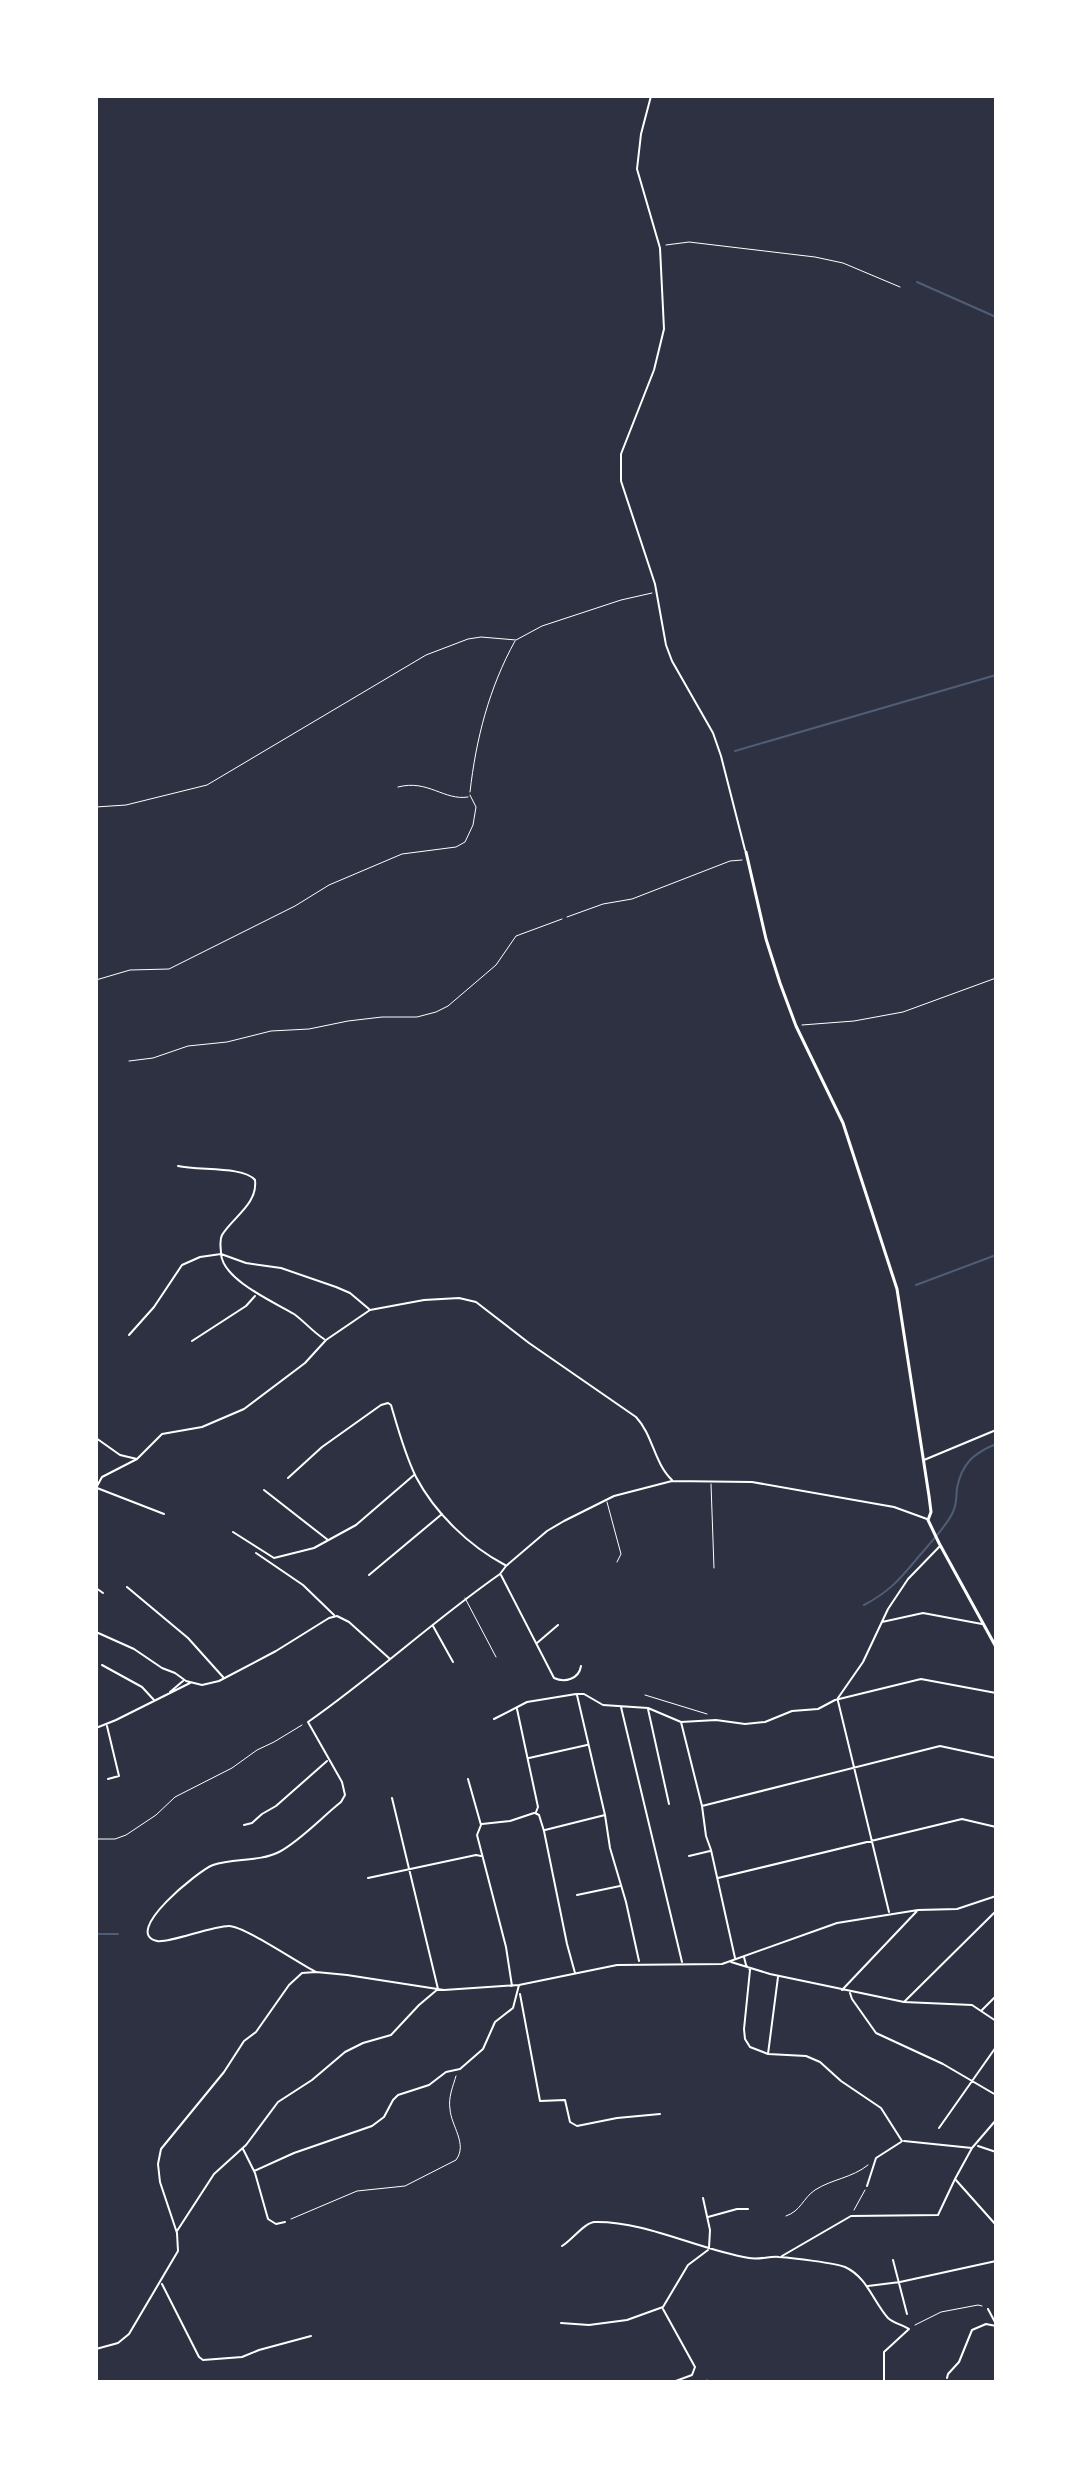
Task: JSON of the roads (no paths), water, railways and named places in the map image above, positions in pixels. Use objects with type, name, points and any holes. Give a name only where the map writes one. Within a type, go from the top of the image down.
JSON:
[{"type":"street","points":[[651,96],[641,134],[637,169],[660,248],[664,329],[654,370],[626,438],[619,467],[630,512],[657,592],[662,629],[672,661],[713,733],[721,756],[766,939],[796,1026],[843,1123],[897,1289],[931,1512],[928,1520]]},
{"type":"street","points":[[178,1166],[240,1171],[255,1180],[255,1191],[250,1201],[221,1236],[223,1264],[255,1295],[297,1316],[326,1340]]},
{"type":"street","points":[[129,1335],[154,1307],[182,1265],[200,1257],[221,1254],[246,1263],[281,1268],[336,1287],[350,1293],[370,1310]]},
{"type":"street","points":[[192,1341],[249,1303],[255,1295]]},
{"type":"street","points":[[164,1514],[96,1488],[102,1477],[137,1459],[162,1434],[202,1427],[244,1409],[305,1363],[326,1340],[370,1310],[424,1300],[459,1298],[476,1302],[636,1417],[646,1429],[664,1471],[672,1481]]},
{"type":"street","points":[[288,1478],[322,1447],[381,1405],[391,1405],[415,1474],[429,1497],[480,1549],[506,1566]]},
{"type":"street","points":[[924,1460],[996,1430]]},
{"type":"street","points":[[96,1438],[120,1455],[137,1459]]},
{"type":"street","points":[[256,1553],[274,1558],[329,1541],[356,1525],[415,1474]]},
{"type":"street","points":[[316,1972],[235,1927],[162,1942],[146,1933],[155,1914],[206,1869],[278,1852],[341,1802],[345,1795],[343,1785],[308,1722],[500,1574],[547,1531],[606,1500],[638,1488],[672,1481],[711,1481],[752,1482],[894,1507],[928,1520],[996,1647]]},
{"type":"street","points":[[264,1490],[329,1541]]},
{"type":"street","points":[[369,1575],[443,1513]]},
{"type":"street","points":[[233,1532],[303,1585],[335,1616],[349,1622],[391,1659]]},
{"type":"street","points":[[889,1914],[838,1696],[863,1662],[881,1622],[908,1579],[941,1545]]},
{"type":"street","points":[[500,1574],[555,1679],[575,1677],[581,1666]]},
{"type":"street","points":[[127,1587],[188,1638],[224,1678]]},
{"type":"street","points":[[96,1588],[103,1593]]},
{"type":"street","points":[[881,1622],[923,1613],[983,1624]]},
{"type":"street","points":[[169,1693],[180,1682],[207,1685],[224,1678],[335,1616]]},
{"type":"street","points":[[432,1625],[453,1662]]},
{"type":"street","points":[[536,1644],[558,1625]]},
{"type":"street","points":[[96,1632],[134,1649],[186,1681]]},
{"type":"street","points":[[102,1665],[142,1687],[155,1701]]},
{"type":"street","points":[[494,1719],[527,1702],[576,1694],[584,1694],[603,1705],[648,1708],[681,1722],[765,1722],[792,1711],[818,1709],[838,1700],[921,1679],[996,1693]]},
{"type":"street","points":[[96,1728],[191,1682]]},
{"type":"street","points":[[844,1688],[853,1696]]},
{"type":"street","points":[[576,1694],[639,1963]]},
{"type":"street","points":[[621,1706],[682,1963]]},
{"type":"street","points":[[648,1708],[669,1804]]},
{"type":"street","points":[[481,1825],[510,1821],[535,1813],[538,1807],[517,1709]]},
{"type":"street","points":[[681,1722],[735,1959]]},
{"type":"street","points":[[106,1725],[119,1776],[108,1779]]},
{"type":"street","points":[[527,1759],[587,1745]]},
{"type":"street","points":[[702,1806],[940,1746],[996,1758]]},
{"type":"street","points":[[244,1825],[276,1806],[328,1760]]},
{"type":"street","points":[[468,1779],[481,1825],[477,1835],[506,1947],[512,1986]]},
{"type":"street","points":[[392,1798],[438,1989]]},
{"type":"street","points":[[535,1813],[539,1815],[544,1831],[575,1973]]},
{"type":"street","points":[[544,1831],[605,1815]]},
{"type":"street","points":[[718,1878],[962,1819],[996,1827]]},
{"type":"street","points":[[689,1856],[711,1850]]},
{"type":"street","points":[[368,1878],[476,1855],[483,1857]]},
{"type":"street","points":[[577,1895],[621,1885]]},
{"type":"street","points":[[96,2349],[118,2343],[136,2326],[143,2308],[177,2255],[177,2233],[160,2182],[158,2164],[165,2142],[224,2072],[244,2041],[256,2032],[289,1985],[302,1973],[374,1978],[438,1989],[512,1986],[639,1963],[722,1964],[837,1923],[918,1910],[957,1909],[996,1896]]},
{"type":"street","points":[[842,1990],[918,1910]]},
{"type":"street","points":[[904,2002],[996,1911]]},
{"type":"street","points":[[744,1956],[750,1970],[745,2039],[753,2049],[768,2054],[806,2056],[820,2062],[841,2081],[881,2108],[902,2141]]},
{"type":"street","points":[[729,1962],[778,1976],[904,2002],[962,2003],[981,2010],[996,2021]]},
{"type":"street","points":[[768,2054],[778,1976]]},
{"type":"street","points":[[519,1985],[540,2101],[565,2100],[570,2122],[577,2126],[660,2114]]},
{"type":"street","points":[[177,2233],[214,2174],[242,2148],[278,2102],[312,2080],[345,2052],[391,2035],[438,1989]]},
{"type":"street","points":[[254,2171],[294,2153],[372,2126],[384,2117],[398,2095],[429,2085],[446,2072],[460,2069],[483,2049],[491,2028],[513,2008],[519,1991]]},
{"type":"street","points":[[850,1992],[876,2033],[943,2064],[996,2095]]},
{"type":"street","points":[[981,2010],[996,1996]]},
{"type":"street","points":[[939,2128],[996,2047]]},
{"type":"street","points":[[780,2257],[851,2216],[937,2216],[974,2146],[996,2120]]},
{"type":"street","points":[[867,2186],[876,2158],[902,2141],[974,2146],[996,2152]]},
{"type":"street","points":[[242,2148],[254,2171],[268,2219],[276,2224],[285,2222]]},
{"type":"street","points":[[955,2179],[996,2225]]},
{"type":"street","points":[[561,2323],[589,2325],[627,2320],[663,2307],[688,2265],[709,2249],[710,2230],[703,2198]]},
{"type":"street","points":[[707,2218],[748,2209]]},
{"type":"street","points":[[562,2246],[588,2223],[621,2224],[750,2259],[780,2257],[833,2263],[848,2268],[867,2286],[889,2319],[909,2329],[883,2354],[884,2382]]},
{"type":"street","points":[[893,2260],[907,2314]]},
{"type":"street","points":[[867,2286],[996,2261]]},
{"type":"street","points":[[161,2281],[203,2360],[242,2357],[311,2336]]},
{"type":"street","points":[[663,2307],[695,2367],[692,2375],[673,2382]]},
{"type":"street","points":[[988,2309],[996,2325]]},
{"type":"street","points":[[947,2378],[959,2362],[972,2330],[986,2324],[996,2325]]},
{"type":"lane","points":[[711,1481],[714,1568]]},
{"type":"lane","points":[[606,1500],[621,1554],[617,1562]]},
{"type":"lane","points":[[465,1598],[496,1657]]},
{"type":"waterway","points":[[917,282],[996,317]]},
{"type":"waterway","points":[[735,751],[996,675]]},
{"type":"waterway","points":[[916,1285],[996,1255]]},
{"type":"waterway","points":[[864,1605],[899,1579],[941,1530],[954,1509],[959,1479],[966,1465],[975,1455],[996,1444]]},
{"type":"waterway","points":[[96,1934],[118,1934]]}]
